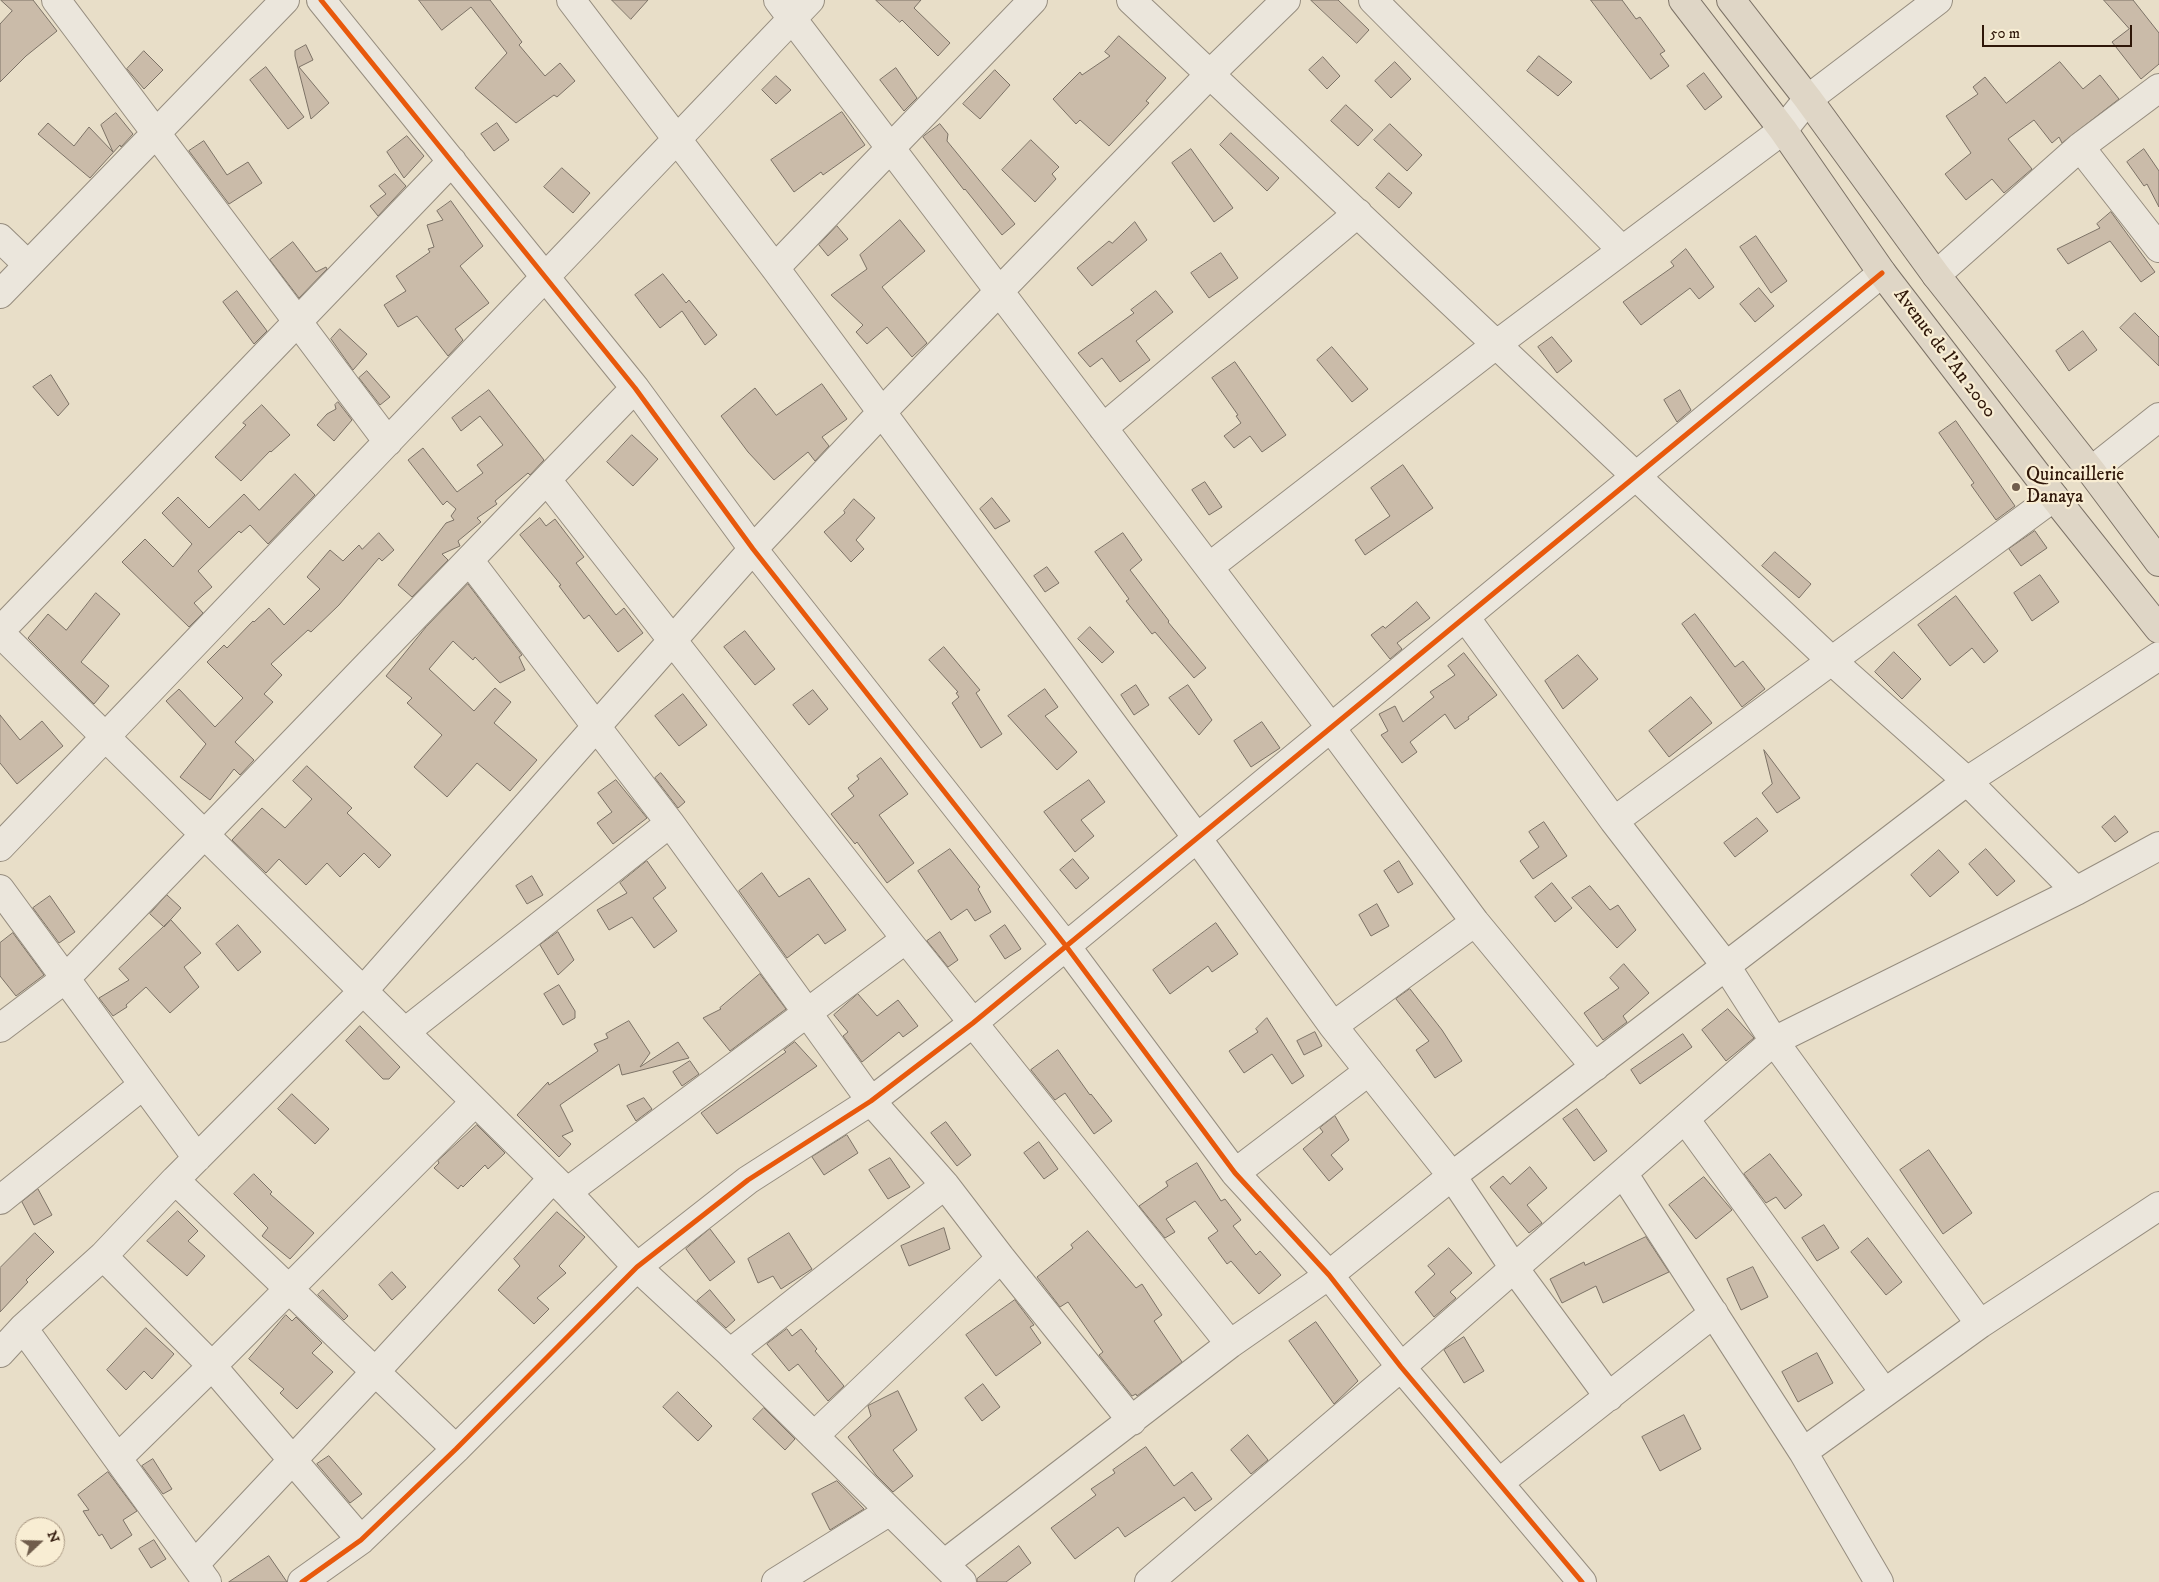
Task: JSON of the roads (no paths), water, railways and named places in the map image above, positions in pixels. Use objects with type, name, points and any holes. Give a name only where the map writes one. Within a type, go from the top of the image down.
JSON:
[{"type":"main road","name":"Avenue de l'An 2000","points":[[1683,0],[1783,130],[1882,273],[2054,497],[2159,629]]},
{"type":"main road","points":[[1731,0],[1808,100],[1936,275],[2091,471],[2159,562]]},
{"type":"street","points":[[0,294],[285,0]]},
{"type":"street","points":[[321,0],[635,388],[754,549],[1066,946],[1235,1173],[1329,1275],[1401,1367],[1500,1482],[1582,1582]]},
{"type":"street","points":[[571,0],[678,138],[775,268],[1197,838],[1333,1026],[1452,1176],[1514,1268],[1609,1397]]},
{"type":"street","points":[[775,268],[1033,0]]},
{"type":"street","points":[[1131,0],[1211,73],[1832,661],[1967,781],[2076,891]]},
{"type":"street","points":[[0,1353],[23,1328],[103,1256],[175,1180],[363,991],[754,549],[881,413],[999,291],[1211,73],[1286,0]]},
{"type":"street","points":[[1373,0],[1621,249]]},
{"type":"street","points":[[1209,567],[1496,344],[1783,130],[1808,100],[1938,0]]},
{"type":"street","points":[[69,6],[156,132],[388,442]]},
{"type":"street","points":[[0,847],[678,138],[793,6],[891,148],[1475,922],[1595,1067]]},
{"type":"street","points":[[1936,275],[2080,147],[2159,88]]},
{"type":"street","points":[[2080,147],[2159,248]]},
{"type":"street","points":[[452,161],[0,632],[560,1185],[637,1267],[730,1353],[953,1573],[1132,1421],[1230,1344],[1329,1275],[1452,1176],[1967,781],[2159,656]]},
{"type":"street","points":[[1104,428],[1358,213]]},
{"type":"street","points":[[0,238],[28,265]]},
{"type":"street","points":[[302,1582],[361,1540],[456,1449],[637,1267],[748,1180],[871,1101],[973,1022],[1882,273]]},
{"type":"street","points":[[0,1028],[65,979],[635,388]]},
{"type":"street","points":[[2091,471],[2159,417]]},
{"type":"street","points":[[547,480],[906,939],[1230,1344]]},
{"type":"street","points":[[1614,821],[2054,497]]},
{"type":"street","points":[[469,560],[670,823],[871,1101],[945,1185],[1132,1421]]},
{"type":"street","points":[[1465,617],[1614,821],[1726,966],[1774,1040],[1980,1324]]},
{"type":"street","points":[[405,1032],[670,823]]},
{"type":"street","points":[[1149,1582],[1401,1367],[1774,1040],[2076,891],[2159,846]]},
{"type":"street","points":[[0,889],[197,1158]]},
{"type":"street","points":[[1333,1026],[1475,922]]},
{"type":"street","points":[[23,1328],[201,1573],[293,1460],[375,1372],[560,1185],[808,1014],[906,939]]},
{"type":"street","points":[[1235,1173],[1369,1071]]},
{"type":"street","points":[[0,1200],[143,1085]]},
{"type":"street","points":[[118,1458],[475,1102]]},
{"type":"street","points":[[1684,1119],[1884,1392]]},
{"type":"street","points":[[1622,1173],[1803,1452],[1879,1582]]},
{"type":"street","points":[[175,1180],[456,1449]]},
{"type":"street","points":[[730,1353],[945,1185]]},
{"type":"street","points":[[1803,1452],[1980,1324],[2159,1206]]},
{"type":"street","points":[[103,1256],[212,1366],[361,1540]]},
{"type":"street","points":[[814,1436],[1001,1258]]},
{"type":"street","points":[[1500,1482],[1714,1314]]},
{"type":"street","points":[[776,1582],[890,1511]]},
{"type":"place","name":"Quincaillerie Danaya","points":[[2016,487]]}]
